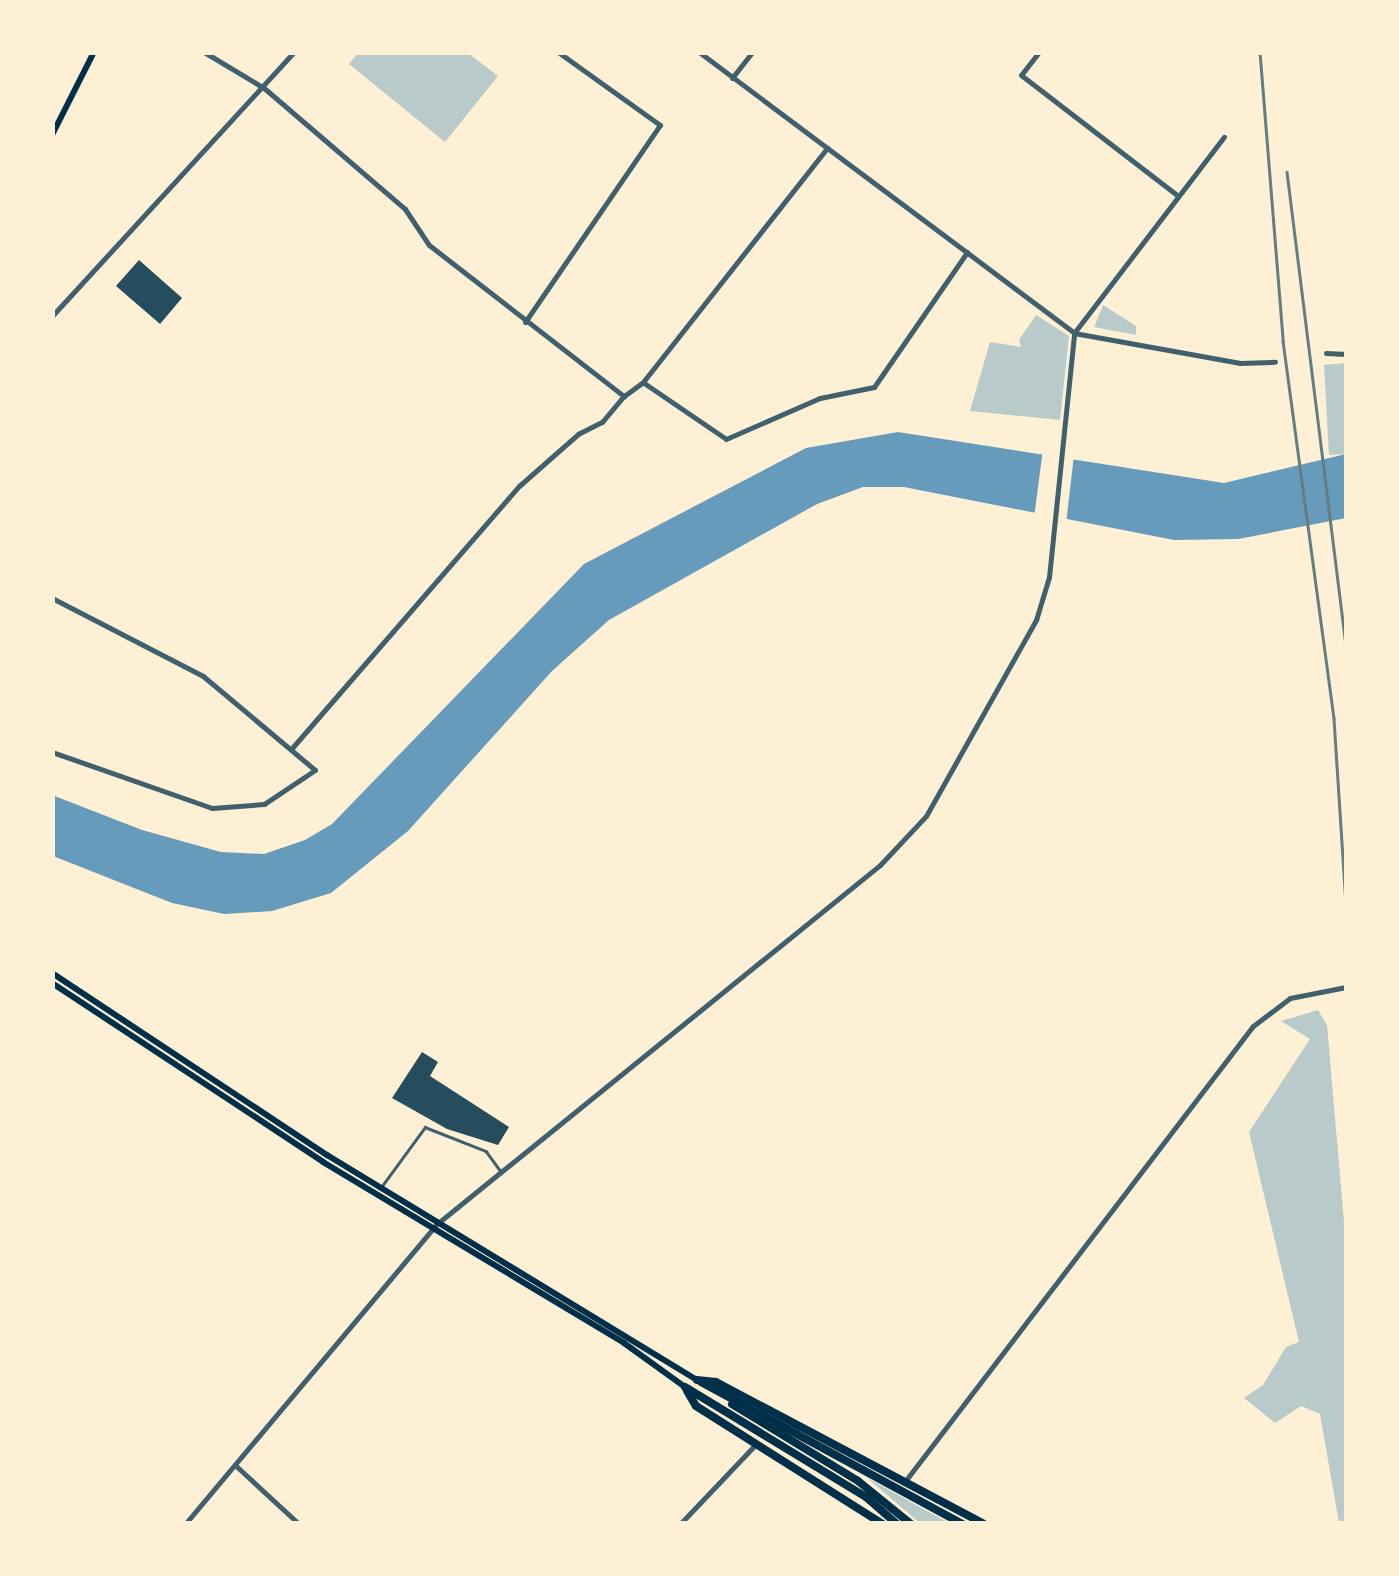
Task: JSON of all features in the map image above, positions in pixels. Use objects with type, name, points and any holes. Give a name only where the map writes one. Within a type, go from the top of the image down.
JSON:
[{"type":"main road","points":[[52,135],[94,52]]},
{"type":"main road","points":[[52,973],[436,1226],[697,1380],[866,1497],[896,1524]]},
{"type":"main road","points":[[52,983],[624,1342],[685,1387],[963,1524]]},
{"type":"main road","points":[[697,1380],[716,1382],[984,1524]]},
{"type":"main road","points":[[685,1387],[696,1406],[883,1524]]},
{"type":"main road","points":[[773,1432],[858,1480],[911,1524]]},
{"type":"street","points":[[204,52],[264,88],[405,209],[429,245],[624,396]]},
{"type":"street","points":[[52,316],[294,52]]},
{"type":"street","points":[[525,322],[660,124],[558,52]]},
{"type":"street","points":[[699,52],[1074,332],[1240,364],[1275,362]]},
{"type":"street","points":[[732,78],[752,52]]},
{"type":"street","points":[[1039,52],[1021,75],[1178,196]]},
{"type":"street","points":[[185,1524],[436,1226],[904,841],[945,786],[1036,620],[1049,577],[1051,526],[1074,332],[1224,137]]},
{"type":"street","points":[[292,748],[519,486],[578,434],[602,422],[624,396],[632,394],[643,382],[827,148]]},
{"type":"street","points":[[643,382],[726,439],[820,398],[874,387],[967,252]]},
{"type":"street","points":[[1326,354],[1346,354]]},
{"type":"street","points":[[52,598],[203,676],[315,770],[264,804],[226,809],[193,804],[52,752]]},
{"type":"street","points":[[906,1480],[1254,1026],[1290,998],[1346,987]]},
{"type":"street","points":[[680,1524],[756,1444]]},
{"type":"street","points":[[234,1465],[299,1524]]},
{"type":"lane","points":[[381,1188],[425,1127],[486,1150],[500,1171]]},
{"type":"shaded area","points":[[358,53],[468,53],[498,76],[445,142],[349,64]]},
{"type":"shaded area","points":[[1103,305],[1136,326],[1136,335],[1094,327]]},
{"type":"shaded area","points":[[1036,315],[1069,336],[1060,420],[970,411],[990,342],[1021,347],[1019,340]]},
{"type":"shaded area","points":[[1346,363],[1346,454],[1329,455],[1324,365]]},
{"type":"shaded area","points":[[1318,1010],[1327,1025],[1346,1245],[1346,1523],[1339,1523],[1320,1414],[1301,1406],[1275,1423],[1244,1398],[1263,1385],[1286,1347],[1299,1342],[1249,1132],[1310,1039],[1281,1021]]},
{"type":"shaded area","points":[[866,1477],[925,1510],[949,1523],[920,1523]]},
{"type":"water","points":[[898,432],[1224,483],[1346,454],[1346,518],[1238,539],[1174,540],[904,487],[863,487],[817,504],[609,620],[552,671],[408,831],[331,893],[272,911],[224,914],[172,903],[53,856],[52,795],[142,830],[221,852],[264,854],[305,840],[332,824],[584,564],[806,448]]},
{"type":"pier","points":[[1043,449],[1074,455],[1066,524],[1034,518]]},
{"type":"building","points":[[139,260],[182,298],[160,324],[116,286]]},
{"type":"building","points":[[422,1052],[438,1062],[430,1076],[509,1127],[498,1145],[447,1129],[392,1098]]},
{"type":"railway","points":[[1260,52],[1283,341],[1334,719],[1346,907]]},
{"type":"railway","points":[[1287,172],[1346,643]]}]
